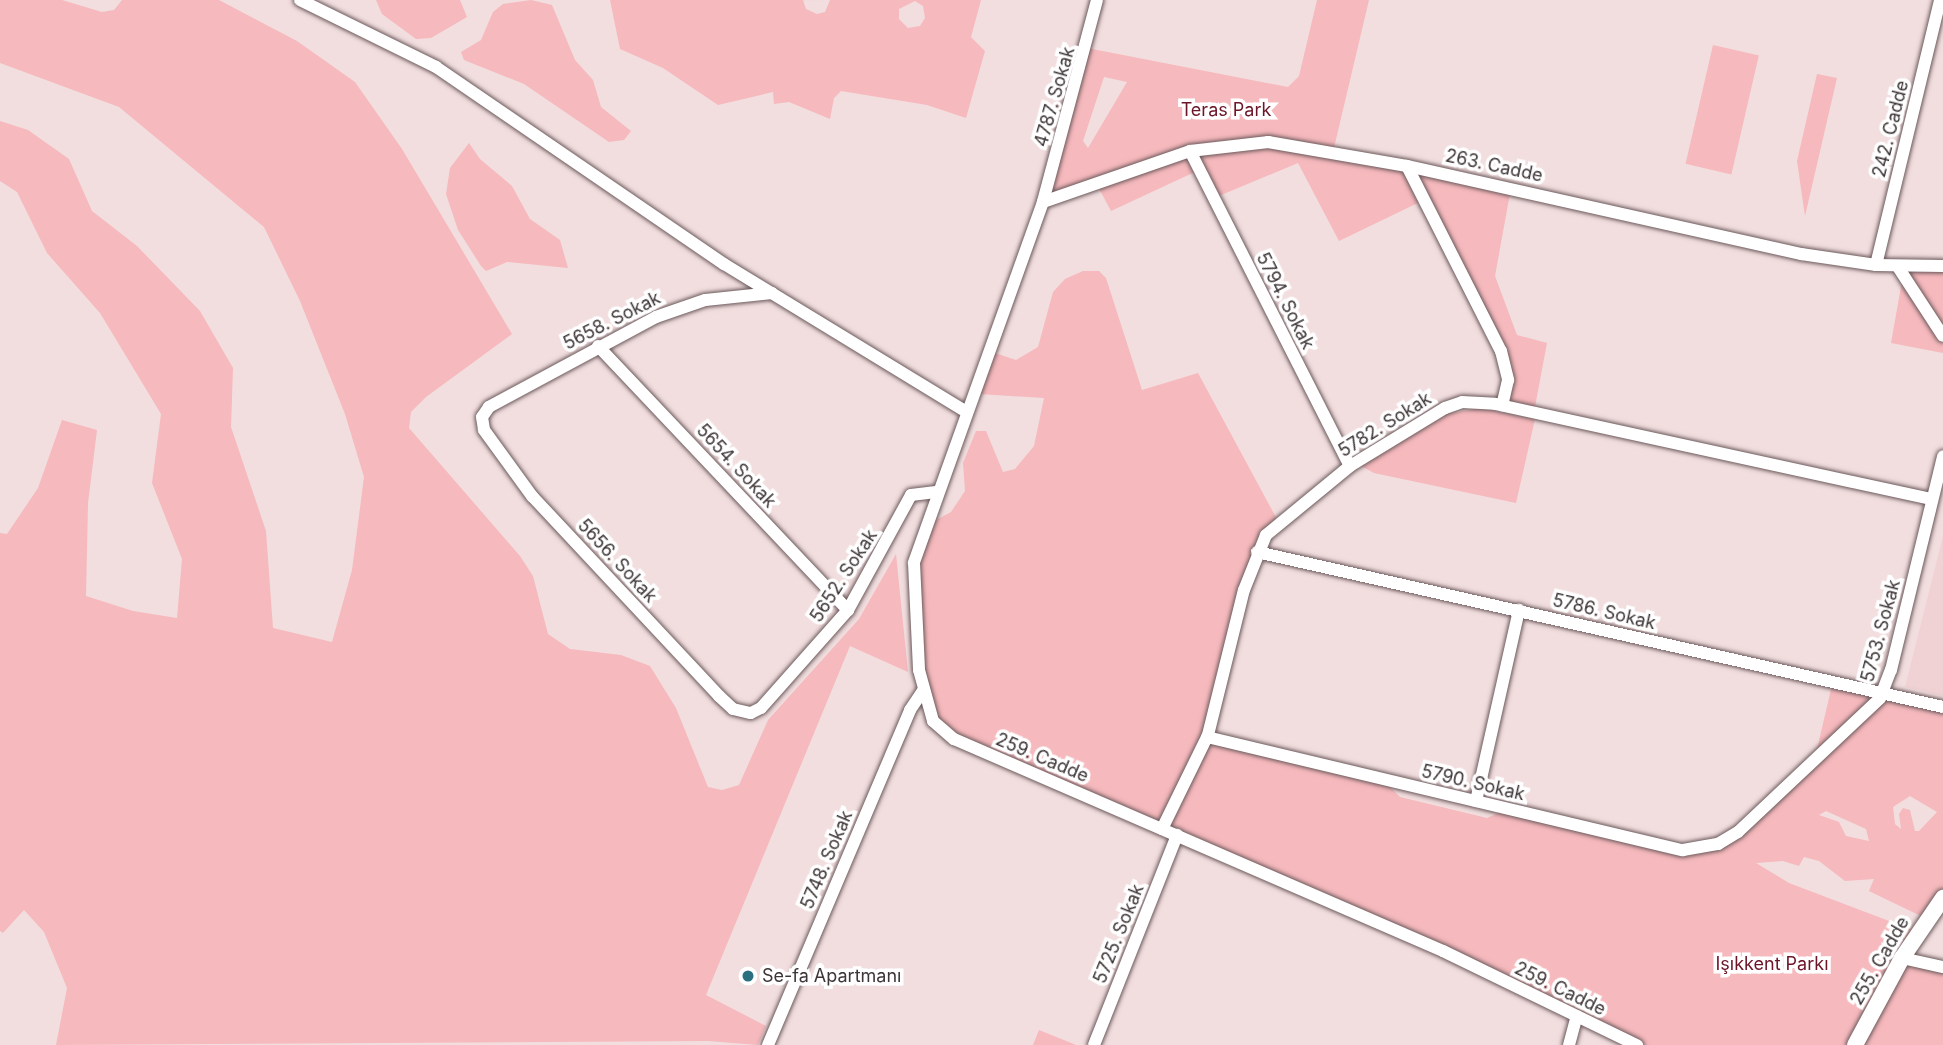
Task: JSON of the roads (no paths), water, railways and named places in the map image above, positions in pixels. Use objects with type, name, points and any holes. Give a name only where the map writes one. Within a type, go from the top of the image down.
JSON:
[{"type":"street","points":[[300,0],[436,67],[772,293],[966,412]]},
{"type":"street","name":"4787. Sokak","points":[[1043,202],[1097,0]]},
{"type":"street","name":"242. Cadde","points":[[1877,265],[1940,0]]},
{"type":"street","name":"263. Cadde","points":[[1043,202],[1190,151],[1236,142],[1268,142],[1407,166],[1801,254],[1898,267],[1943,266]]},
{"type":"street","name":"5794. Sokak","points":[[1190,151],[1349,466]]},
{"type":"street","points":[[1407,166],[1501,351],[1508,380],[1502,405]]},
{"type":"street","name":"259. Cadde","points":[[1043,202],[936,492],[914,563],[923,691],[933,721],[946,735],[1443,951],[1637,1045]]},
{"type":"street","points":[[1898,267],[1943,336]]},
{"type":"street","name":"5658. Sokak","points":[[482,417],[489,407],[598,345],[696,303],[772,293]]},
{"type":"street","name":"5654. Sokak","points":[[598,345],[848,610]]},
{"type":"street","name":"5782. Sokak","points":[[1162,829],[1208,737],[1257,552],[1275,526],[1349,466],[1444,408],[1462,402],[1502,405],[1932,499]]},
{"type":"street","name":"5656. Sokak","points":[[482,417],[496,451],[532,496],[727,704],[747,712]]},
{"type":"street","name":"5753. Sokak","points":[[1730,838],[1870,710],[1883,692],[1943,456]]},
{"type":"street","name":"5652. Sokak","points":[[747,712],[761,708],[848,610],[911,495],[936,492]]},
{"type":"street","name":"5786. Sokak","points":[[1257,552],[1943,707]]},
{"type":"street","points":[[1476,801],[1519,610]]},
{"type":"street","name":"5748. Sokak","points":[[768,1045],[906,719],[923,691]]},
{"type":"street","name":"5790. Sokak","points":[[1208,737],[1683,850],[1708,848],[1730,838]]},
{"type":"street","name":"5725. Sokak","points":[[1094,1045],[1177,835]]},
{"type":"street","name":"255. Cadde","points":[[1856,1045],[1902,958],[1943,898]]},
{"type":"street","points":[[1902,958],[1943,967]]},
{"type":"street","points":[[1569,1045],[1577,1016]]},
{"type":"place","name":"Se-fa Apartmanı","points":[[748,976]]},
{"type":"park label","name":"Teras Park","points":[[1226,110]]},
{"type":"park label","name":"Işıkkent Parkı","points":[[1772,964]]}]
